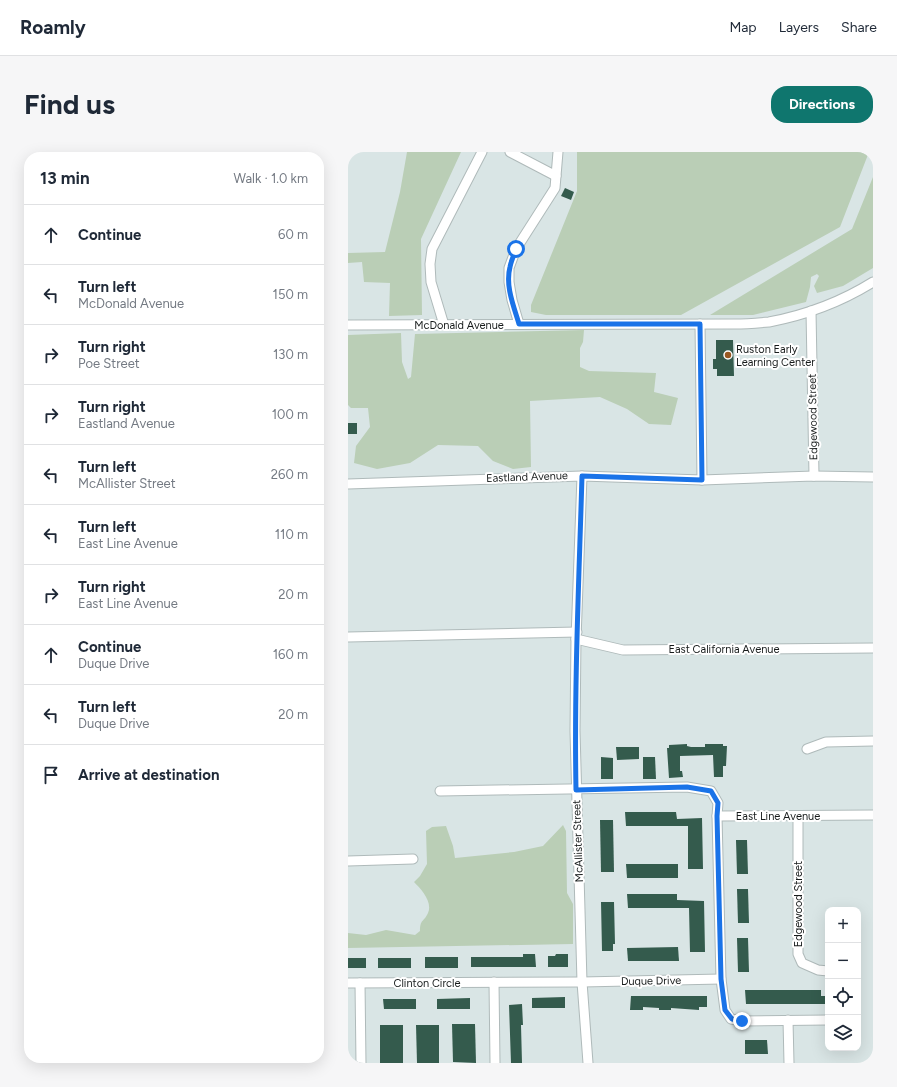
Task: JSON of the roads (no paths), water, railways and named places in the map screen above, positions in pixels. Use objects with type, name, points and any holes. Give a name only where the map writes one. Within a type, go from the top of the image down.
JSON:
[{"type":"street","points":[[444,325],[431,282],[430,264],[432,249],[482,152]]},
{"type":"street","points":[[510,152],[556,176]]},
{"type":"street","points":[[519,324],[512,300],[509,282],[509,268],[516,249],[555,188],[558,152]]},
{"type":"street","name":"McDonald Avenue","points":[[348,325],[735,324],[768,322],[811,311],[846,298],[873,282]]},
{"type":"street","name":"Edgewood Street","points":[[811,311],[814,476]]},
{"type":"street","points":[[700,324],[702,480]]},
{"type":"street","name":"Eastland Avenue","points":[[348,484],[582,476],[702,480],[814,476],[873,477]]},
{"type":"street","name":"McAllister Street","points":[[582,476],[575,731],[582,982],[588,1063]]},
{"type":"street","name":"East California Avenue","points":[[348,637],[577,635],[624,650],[873,648]]},
{"type":"street","points":[[807,749],[826,742],[873,741]]},
{"type":"street","points":[[440,791],[576,790],[687,787],[711,791],[718,803],[717,816],[721,979],[725,1010],[732,1019],[742,1021],[825,1020]]},
{"type":"street","name":"East Line Avenue","points":[[717,816],[873,815]]},
{"type":"street","name":"Edgewood Street","points":[[798,816],[798,954],[802,963],[818,970],[825,971]]},
{"type":"street","points":[[348,861],[413,859]]},
{"type":"street","name":"Duque Drive","points":[[582,982],[721,979]]},
{"type":"street","points":[[494,982],[495,1063]]},
{"type":"street","name":"Clinton Circle","points":[[348,983],[582,982]]},
{"type":"street","points":[[360,983],[361,1063]]},
{"type":"street","points":[[788,1020],[788,1063]]},
{"type":"place","name":"Ruston Early Learning Center","points":[[728,355]]}]
